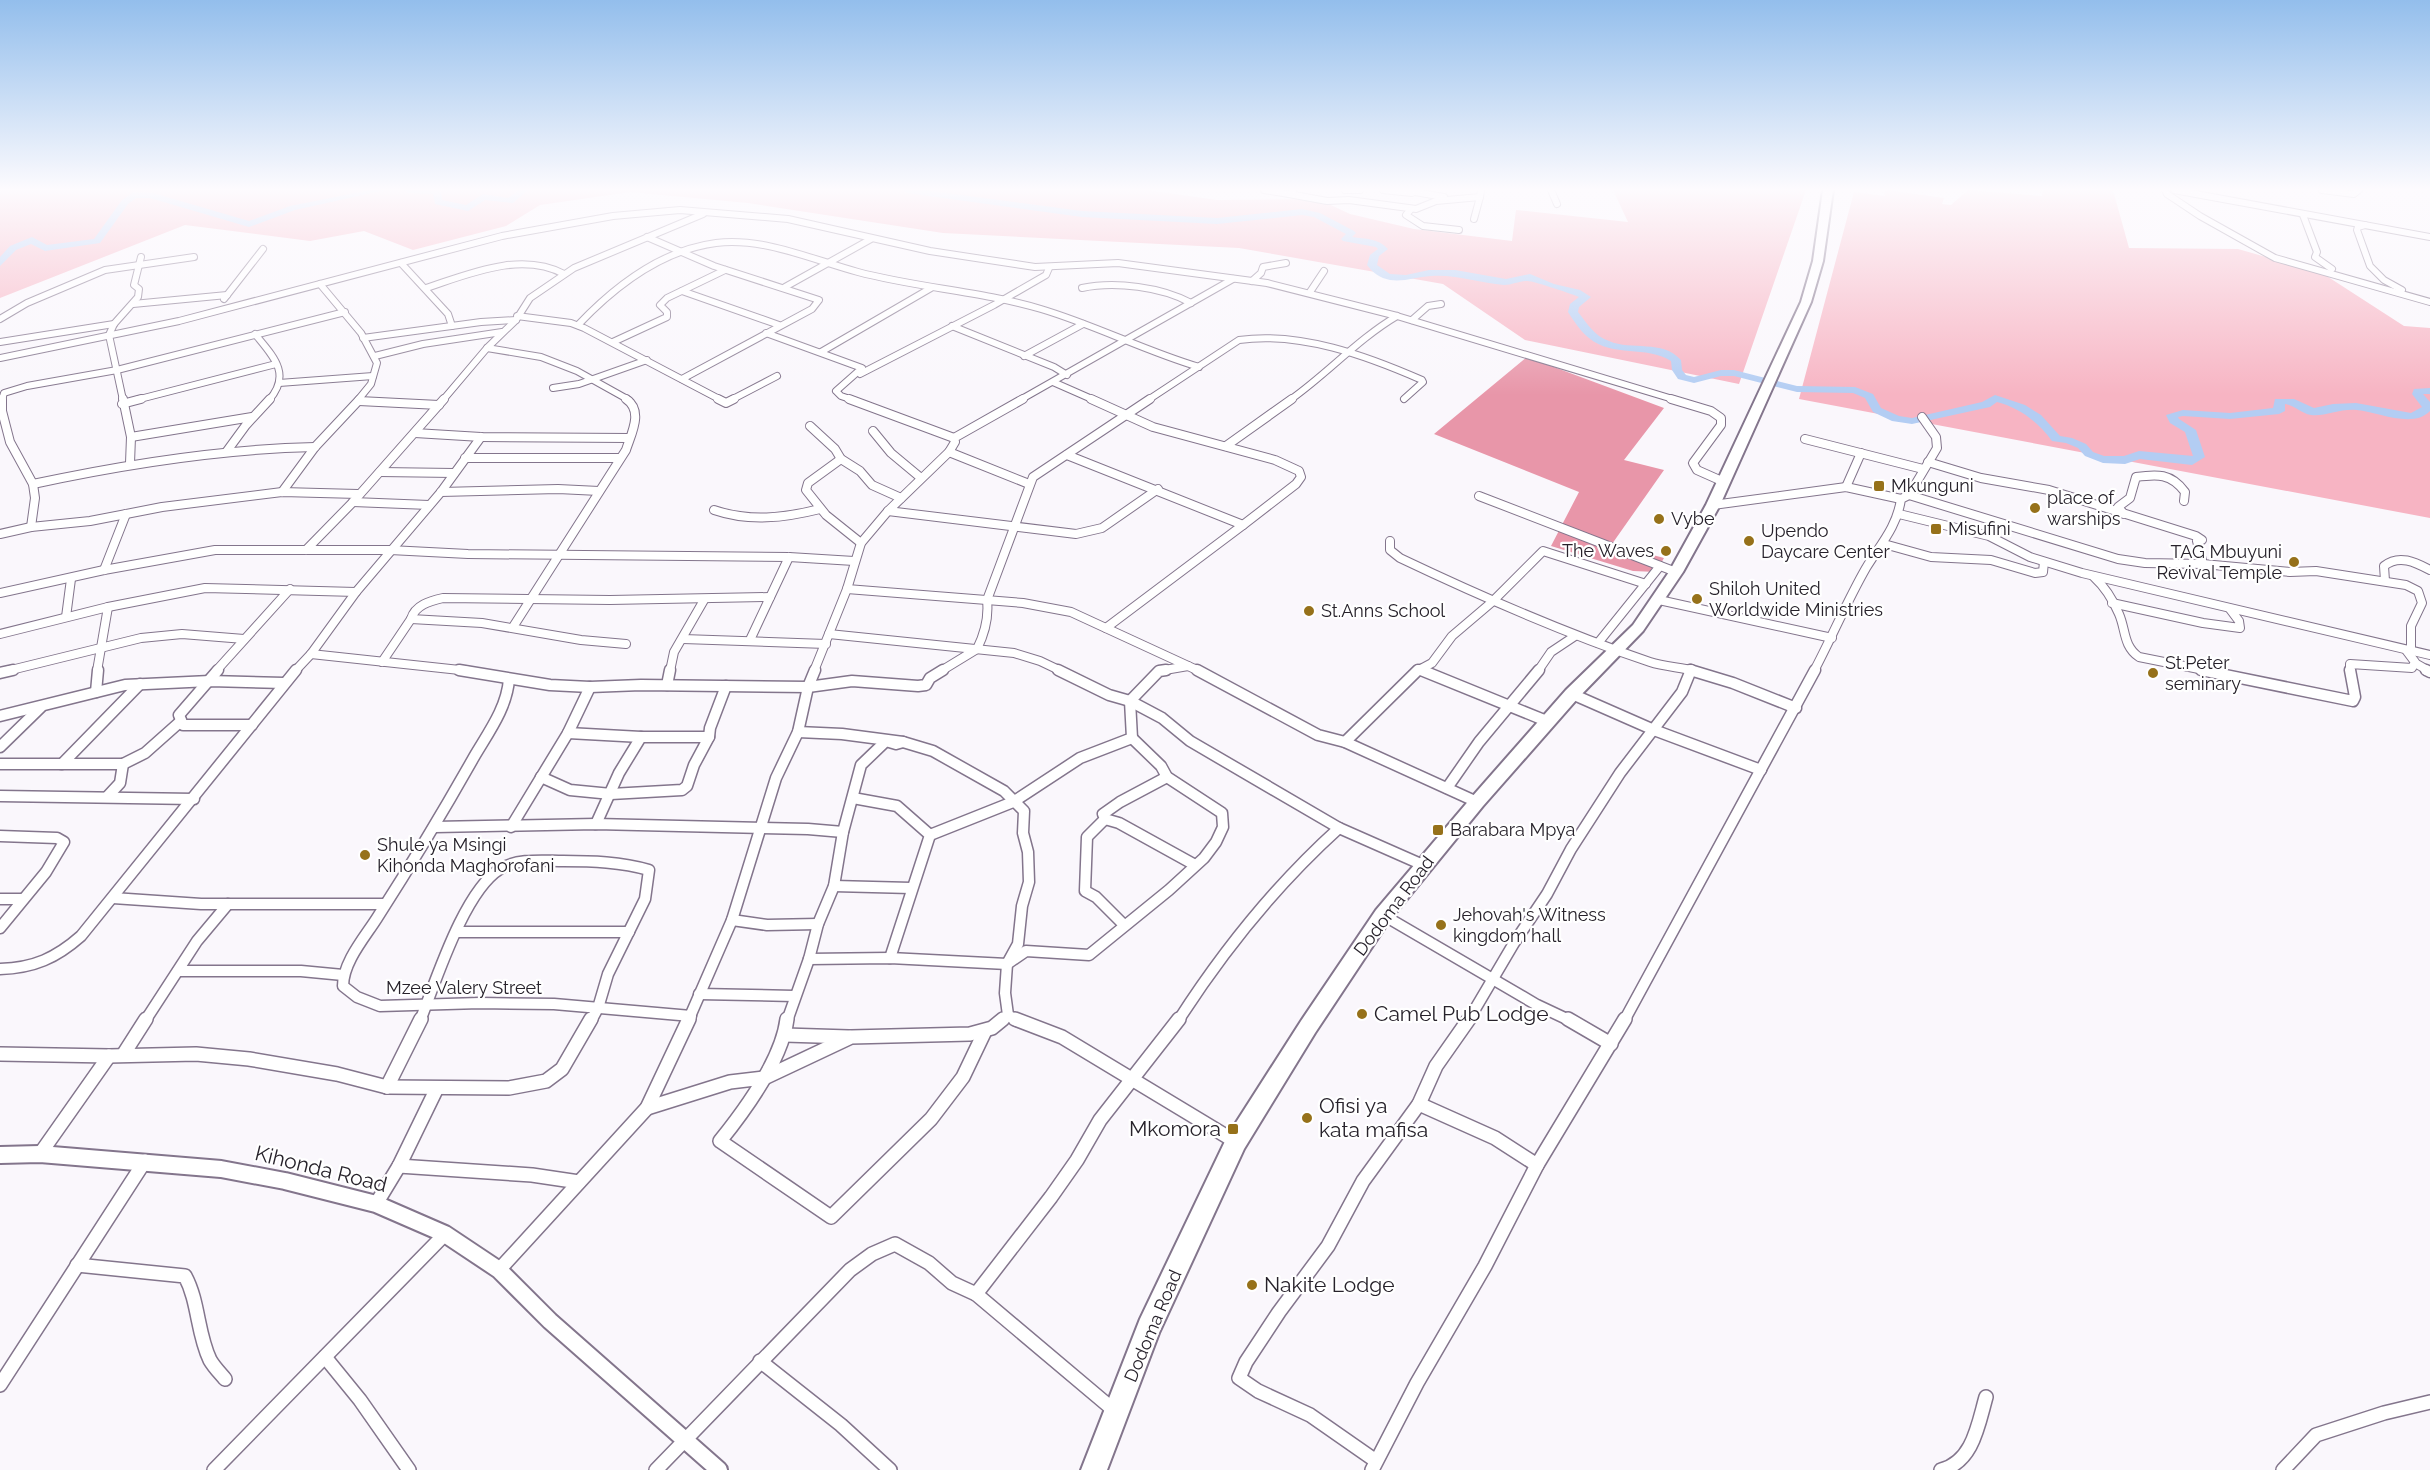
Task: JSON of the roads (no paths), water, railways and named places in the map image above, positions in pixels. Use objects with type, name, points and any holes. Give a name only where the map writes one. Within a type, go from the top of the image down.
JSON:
[{"type":"highway","name":"Dodoma Road","points":[[1094,1470],[1149,1328],[1236,1142],[1308,1027],[1383,915],[1477,802],[1572,694],[1638,628],[1659,600],[1668,569],[1713,506],[1794,329],[1813,282],[1818,259]]},
{"type":"street","points":[[129,463],[130,437],[109,335],[114,324],[138,297],[139,289],[134,285],[141,259]]},
{"type":"street","points":[[0,319],[27,303],[105,270],[184,259]]},
{"type":"street","points":[[217,310],[255,259]]},
{"type":"street","points":[[0,358],[179,321],[414,259]]},
{"type":"street","points":[[306,549],[415,434],[488,348],[517,318],[530,298],[564,274],[599,259]]},
{"type":"street","points":[[578,325],[622,284],[671,259]]},
{"type":"street","points":[[682,379],[812,309],[819,300],[785,287],[725,270],[699,259]]},
{"type":"street","points":[[809,259],[881,278],[1041,309],[1155,354],[1199,367]]},
{"type":"street","points":[[785,287],[839,259]]},
{"type":"street","points":[[980,259],[1049,268],[1118,263],[1252,280],[1310,292],[1412,320],[1716,414],[1721,418],[1721,425],[1693,464],[1697,470],[1724,482]]},
{"type":"street","points":[[2277,259],[2430,302]]},
{"type":"street","points":[[2317,259],[2335,270],[2379,279],[2422,300]]},
{"type":"street","points":[[2366,259],[2379,279]]},
{"type":"street","points":[[401,262],[448,314],[452,326]]},
{"type":"street","points":[[157,263],[166,264],[164,268]]},
{"type":"street","points":[[1252,280],[1261,273],[1263,267],[1286,263]]},
{"type":"street","points":[[426,288],[484,270],[514,264],[559,269],[564,274]]},
{"type":"street","points":[[954,438],[837,394],[838,386],[994,305],[1046,275],[1049,268]]},
{"type":"street","points":[[613,342],[667,316],[667,312],[660,305],[667,298],[725,270]]},
{"type":"street","points":[[1310,292],[1324,271]]},
{"type":"street","points":[[954,438],[1233,279]]},
{"type":"street","points":[[282,492],[315,447],[359,400],[376,371],[375,356],[345,312],[320,284]]},
{"type":"street","points":[[1082,288],[1093,285],[1143,290],[1176,295],[1191,303]]},
{"type":"street","points":[[821,352],[931,288]]},
{"type":"street","points":[[682,291],[779,325]]},
{"type":"street","points":[[133,304],[227,296]]},
{"type":"street","points":[[987,297],[994,305]]},
{"type":"street","points":[[1412,320],[1424,308],[1434,303],[1441,304]]},
{"type":"street","points":[[31,527],[33,484],[3,432],[2,396],[4,393],[27,386],[117,369],[345,312]]},
{"type":"street","points":[[1226,446],[1319,380],[1375,329],[1397,316]]},
{"type":"street","points":[[363,338],[517,318],[578,325],[726,403],[777,375]]},
{"type":"street","points":[[0,342],[114,324]]},
{"type":"street","points":[[1024,356],[1083,324]]},
{"type":"street","points":[[952,326],[1054,367],[1067,375]]},
{"type":"street","points":[[51,347],[53,332]]},
{"type":"street","points":[[375,356],[423,344],[502,333]]},
{"type":"street","points":[[766,333],[862,368],[860,374]]},
{"type":"street","points":[[227,451],[252,417],[268,402],[279,383],[280,372],[255,334]]},
{"type":"street","points":[[311,654],[461,670],[550,685],[808,687],[820,682],[862,682],[917,687],[926,685],[930,678],[977,649],[990,613],[987,600],[1033,477],[1244,338],[1306,340],[1422,380],[1423,382],[1404,399]]},
{"type":"street","points":[[488,348],[541,357],[594,379],[634,404],[635,420],[626,450],[569,537],[562,554],[513,627]]},
{"type":"street","points":[[553,388],[572,386],[647,360]]},
{"type":"street","points":[[122,404],[276,364]]},
{"type":"street","points":[[279,383],[373,376]]},
{"type":"street","points":[[1053,382],[1124,415],[1172,433],[1275,460],[1297,469],[1301,474],[1299,480],[1289,490],[1106,628]]},
{"type":"street","points":[[359,400],[439,405]]},
{"type":"street","points":[[130,437],[252,417]]},
{"type":"street","points":[[1691,670],[1682,692],[1620,773],[1494,979],[1436,1066],[1419,1104],[1363,1180],[1328,1246],[1279,1312],[1246,1362],[1239,1378],[1258,1391],[1310,1415],[1374,1466],[1417,1383],[1485,1266],[1537,1165],[1611,1044],[1796,708],[1813,670],[1832,638],[1867,567],[1884,544],[1905,497],[1936,448],[1937,440],[1922,417]]},
{"type":"street","points":[[810,426],[835,449],[841,459],[860,471],[872,485],[901,498]]},
{"type":"street","points":[[873,431],[891,453],[921,478]]},
{"type":"street","points":[[415,434],[629,438]]},
{"type":"street","points":[[0,969],[38,965],[56,957],[91,925],[194,799],[284,683],[311,654],[356,592],[441,492],[481,437]]},
{"type":"street","points":[[499,1270],[647,1108],[663,1078],[732,920],[776,778],[798,732],[808,687],[847,589],[861,543],[888,511],[949,452],[955,442],[954,438]]},
{"type":"street","points":[[1805,439],[1861,453],[2058,492],[2201,538],[2202,540],[2197,542],[2197,548],[2203,564]]},
{"type":"street","points":[[0,440],[10,442]]},
{"type":"street","points":[[33,484],[129,463],[227,451],[315,447]]},
{"type":"street","points":[[949,452],[1029,484]]},
{"type":"street","points":[[1846,487],[1850,471],[1857,466],[1861,453]]},
{"type":"street","points":[[1067,455],[1158,489],[1243,525]]},
{"type":"street","points":[[465,458],[620,458]]},
{"type":"street","points":[[841,459],[808,483],[806,490],[820,509],[861,543]]},
{"type":"street","points":[[380,472],[454,473]]},
{"type":"street","points":[[2124,514],[2118,507],[2130,498],[2136,477],[2147,474],[2162,475],[2175,480],[2186,492],[2184,501]]},
{"type":"street","points":[[1713,506],[1846,487],[1905,497],[2118,559],[2145,563],[2203,564],[2290,572],[2316,571],[2408,586],[2420,594],[2420,614],[2411,626],[2409,650],[2415,663],[2430,672]]},
{"type":"street","points":[[441,492],[558,489],[599,491]]},
{"type":"street","points":[[888,511],[1076,534],[1098,530],[1158,489]]},
{"type":"street","points":[[0,534],[31,527],[90,521],[282,492],[358,494]]},
{"type":"street","points":[[1479,496],[1668,569]]},
{"type":"street","points":[[353,502],[429,505]]},
{"type":"street","points":[[714,510],[729,516],[759,517],[801,514],[820,509]]},
{"type":"street","points":[[104,570],[126,514]]},
{"type":"street","points":[[1899,514],[1989,536],[2044,562],[2092,575],[2430,655]]},
{"type":"street","points":[[1390,542],[1390,550],[1400,558],[1492,602],[1575,636],[1654,663],[1691,670],[1733,683],[1796,708]]},
{"type":"street","points":[[1884,544],[1931,557],[1991,560],[2036,573],[2043,572],[2044,562]]},
{"type":"street","points":[[0,593],[104,570],[215,550],[390,550],[468,554],[789,557],[854,561]]},
{"type":"street","points":[[1345,742],[1419,669],[1432,663],[1452,636],[1492,602],[1543,551],[1646,584]]},
{"type":"street","points":[[750,640],[789,557]]},
{"type":"street","points":[[2385,581],[2384,566],[2394,560],[2412,562],[2430,570]]},
{"type":"street","points":[[1598,642],[1646,584],[1668,569]]},
{"type":"street","points":[[2092,575],[2102,583],[2119,613],[2131,653],[2139,657],[2353,701],[2355,697],[2350,664],[2375,664],[2406,669],[2414,667],[2415,663]]},
{"type":"street","points":[[66,617],[71,579]]},
{"type":"street","points":[[0,634],[108,607],[205,588],[356,592]]},
{"type":"street","points":[[252,725],[183,725],[179,716],[290,589]]},
{"type":"street","points":[[847,589],[1060,608],[1190,666],[1318,735],[1345,742],[1477,802]]},
{"type":"street","points":[[382,662],[411,619],[413,612],[422,604],[443,598],[704,600],[770,597]]},
{"type":"street","points":[[667,685],[674,652],[704,600]]},
{"type":"street","points":[[1659,600],[1832,638]]},
{"type":"street","points":[[2112,603],[2203,623],[2240,627],[2239,621],[2230,609]]},
{"type":"street","points":[[96,692],[108,607]]},
{"type":"street","points":[[411,619],[513,627],[581,640],[626,644]]},
{"type":"street","points":[[0,673],[141,638],[182,634],[244,639]]},
{"type":"street","points":[[829,634],[1023,655],[1064,671],[1109,695],[1130,701],[1162,718],[1190,741],[1339,828],[1423,865]]},
{"type":"street","points":[[1447,788],[1551,652],[1575,636]]},
{"type":"street","points":[[683,639],[826,644]]},
{"type":"street","points":[[809,959],[890,958],[1006,964],[1026,951],[1089,955],[1164,895],[1195,865],[1221,833],[1223,816],[1213,806],[1167,777],[1161,766],[1132,738],[1130,701],[1159,670],[1190,666]]},
{"type":"street","points":[[1419,669],[1549,722]]},
{"type":"street","points":[[178,971],[301,971],[343,975],[385,904],[435,827],[499,714],[508,693],[509,679]]},
{"type":"street","points":[[0,716],[120,686],[210,681],[284,683]]},
{"type":"street","points":[[62,764],[140,684]]},
{"type":"street","points":[[541,777],[570,790],[611,794],[682,790],[687,786],[694,765],[709,737],[710,728],[726,686]]},
{"type":"street","points":[[511,826],[568,734],[590,687]]},
{"type":"street","points":[[1572,694],[1654,730],[1761,770]]},
{"type":"street","points":[[0,747],[42,706]]},
{"type":"street","points":[[0,764],[123,764],[145,753],[181,722]]},
{"type":"street","points":[[798,732],[842,734],[903,742],[933,751],[1004,792],[1024,811],[1023,832],[1028,852],[1029,882],[1022,906],[1018,944],[1006,964],[1005,993],[1008,1015]]},
{"type":"street","points":[[568,734],[709,737]]},
{"type":"street","points":[[596,824],[619,773],[641,736]]},
{"type":"street","points":[[930,835],[1013,802],[1080,758],[1132,738]]},
{"type":"street","points":[[903,742],[896,744],[886,741],[861,765],[843,832],[834,886],[818,924],[809,959],[794,996],[785,1035],[746,1109],[720,1141],[831,1217],[937,1112],[963,1077],[986,1031],[1008,1015]]},
{"type":"street","points":[[107,797],[120,783],[123,764]]},
{"type":"street","points":[[1105,819],[1103,814],[1120,802],[1167,777]]},
{"type":"street","points":[[0,795],[194,799]]},
{"type":"street","points":[[853,798],[897,806],[930,835]]},
{"type":"street","points":[[1105,819],[1119,823],[1195,865]]},
{"type":"street","points":[[1105,819],[1089,831],[1085,842],[1088,862],[1085,891],[1096,897],[1124,926]]},
{"type":"street","points":[[435,827],[596,824],[843,832]]},
{"type":"street","points":[[976,1294],[1052,1197],[1100,1120],[1174,1027],[1210,971],[1308,856],[1339,828]]},
{"type":"street","points":[[890,958],[930,835]]},
{"type":"street","points":[[0,836],[57,838],[64,842],[54,862],[0,928]]},
{"type":"street","points":[[0,1054],[123,1056],[196,1054],[249,1059],[336,1074],[387,1087],[509,1088],[546,1081],[562,1069],[598,1008],[608,974],[645,899],[650,877],[649,870],[629,863],[566,861],[524,862],[500,869],[488,879],[467,912],[445,956],[409,1045],[387,1087]]},
{"type":"street","points":[[834,886],[911,888]]},
{"type":"street","points":[[113,898],[228,904],[385,904]]},
{"type":"street","points":[[0,899],[22,899]]},
{"type":"street","points":[[123,1056],[197,941],[228,904]]},
{"type":"street","points":[[1383,915],[1611,1044]]},
{"type":"street","points":[[732,920],[767,925],[818,924]]},
{"type":"street","points":[[458,932],[628,932]]},
{"type":"street","name":"Mzee Valery Street","points":[[343,975],[343,986],[350,993],[380,1006],[511,1003],[691,1016]]},
{"type":"street","points":[[699,994],[794,996]]},
{"type":"street","points":[[1008,1015],[1020,1022],[1062,1037],[1236,1142]]},
{"type":"street","points":[[785,1035],[851,1037],[960,1034],[986,1031]]},
{"type":"street","points":[[647,1108],[730,1082],[764,1078],[851,1037]]},
{"type":"street","points":[[40,1154],[109,1056]]},
{"type":"street","points":[[376,1204],[399,1166],[437,1089]]},
{"type":"street","points":[[1419,1104],[1450,1120],[1506,1143],[1537,1165]]},
{"type":"street","name":"Kihonda Road","points":[[0,1155],[40,1154],[221,1168],[285,1181],[376,1204],[445,1234],[499,1270],[550,1321],[719,1470]]},
{"type":"street","points":[[0,1385],[145,1161]]},
{"type":"street","points":[[399,1166],[531,1175],[579,1182]]},
{"type":"street","points":[[214,1470],[445,1234]]},
{"type":"street","points":[[656,1470],[687,1442],[760,1361],[835,1286],[866,1259],[885,1247],[895,1244],[910,1251],[952,1283],[976,1294],[1116,1412]]},
{"type":"street","points":[[77,1265],[184,1276],[192,1289],[203,1342],[211,1362],[225,1379]]},
{"type":"street","points":[[325,1357],[360,1400],[409,1470]]},
{"type":"street","points":[[760,1361],[841,1425],[890,1470]]},
{"type":"street","points":[[1941,1470],[1956,1466],[1965,1457],[1986,1397]]},
{"type":"street","points":[[2283,1470],[2316,1435],[2384,1413],[2430,1402]]},
{"type":"waterway","points":[[0,263],[4,259]]},
{"type":"waterway","points":[[1374,259],[1372,265],[1381,274],[1389,277],[1406,278],[1429,273],[1455,273],[1506,282],[1530,277],[1551,286],[1577,292],[1586,297],[1574,306],[1573,312],[1592,335],[1614,346],[1647,349],[1667,354],[1676,360],[1677,370],[1682,377],[1694,380],[1721,373],[1734,373],[1797,389],[1855,390],[1869,396],[1877,410],[1896,419],[1912,421],[1986,405],[1995,398],[2013,403],[2029,412],[2044,424],[2056,439],[2068,440],[2082,446],[2089,454],[2103,459],[2125,460],[2139,455],[2192,461],[2199,457],[2190,430],[2174,421],[2172,415],[2183,413],[2230,416],[2279,411],[2279,401],[2290,401],[2312,412],[2333,407],[2356,406],[2411,416],[2422,413],[2428,407],[2417,394],[2418,391],[2430,391]]},
{"type":"place","name":"Mkunguni","points":[[1879,486]]},
{"type":"place","name":"place of warships","points":[[2035,508]]},
{"type":"place","name":"Vybe","points":[[1659,519]]},
{"type":"place","name":"Misufini","points":[[1936,529]]},
{"type":"place","name":"Upendo Daycare Center","points":[[1749,541]]},
{"type":"place","name":"The Waves","points":[[1666,551]]},
{"type":"place","name":"TAG Mbuyuni Revival Temple","points":[[2294,562]]},
{"type":"place","name":"Shiloh United Worldwide Ministries","points":[[1697,599]]},
{"type":"place","name":"St.Anns School","points":[[1309,611]]},
{"type":"place","name":"St.Peter seminary","points":[[2153,673]]},
{"type":"place","name":"Barabara Mpya","points":[[1438,830]]},
{"type":"place","name":"Shule ya Msingi Kihonda Maghorofani","points":[[365,855]]},
{"type":"place","name":"Jehovah's Witness kingdom hall","points":[[1441,925]]},
{"type":"place","name":"Camel Pub Lodge","points":[[1362,1014]]},
{"type":"place","name":"Ofisi ya kata mafisa","points":[[1307,1118]]},
{"type":"place","name":"Mkomora","points":[[1233,1129]]},
{"type":"place","name":"Nakite Lodge","points":[[1252,1285]]}]
